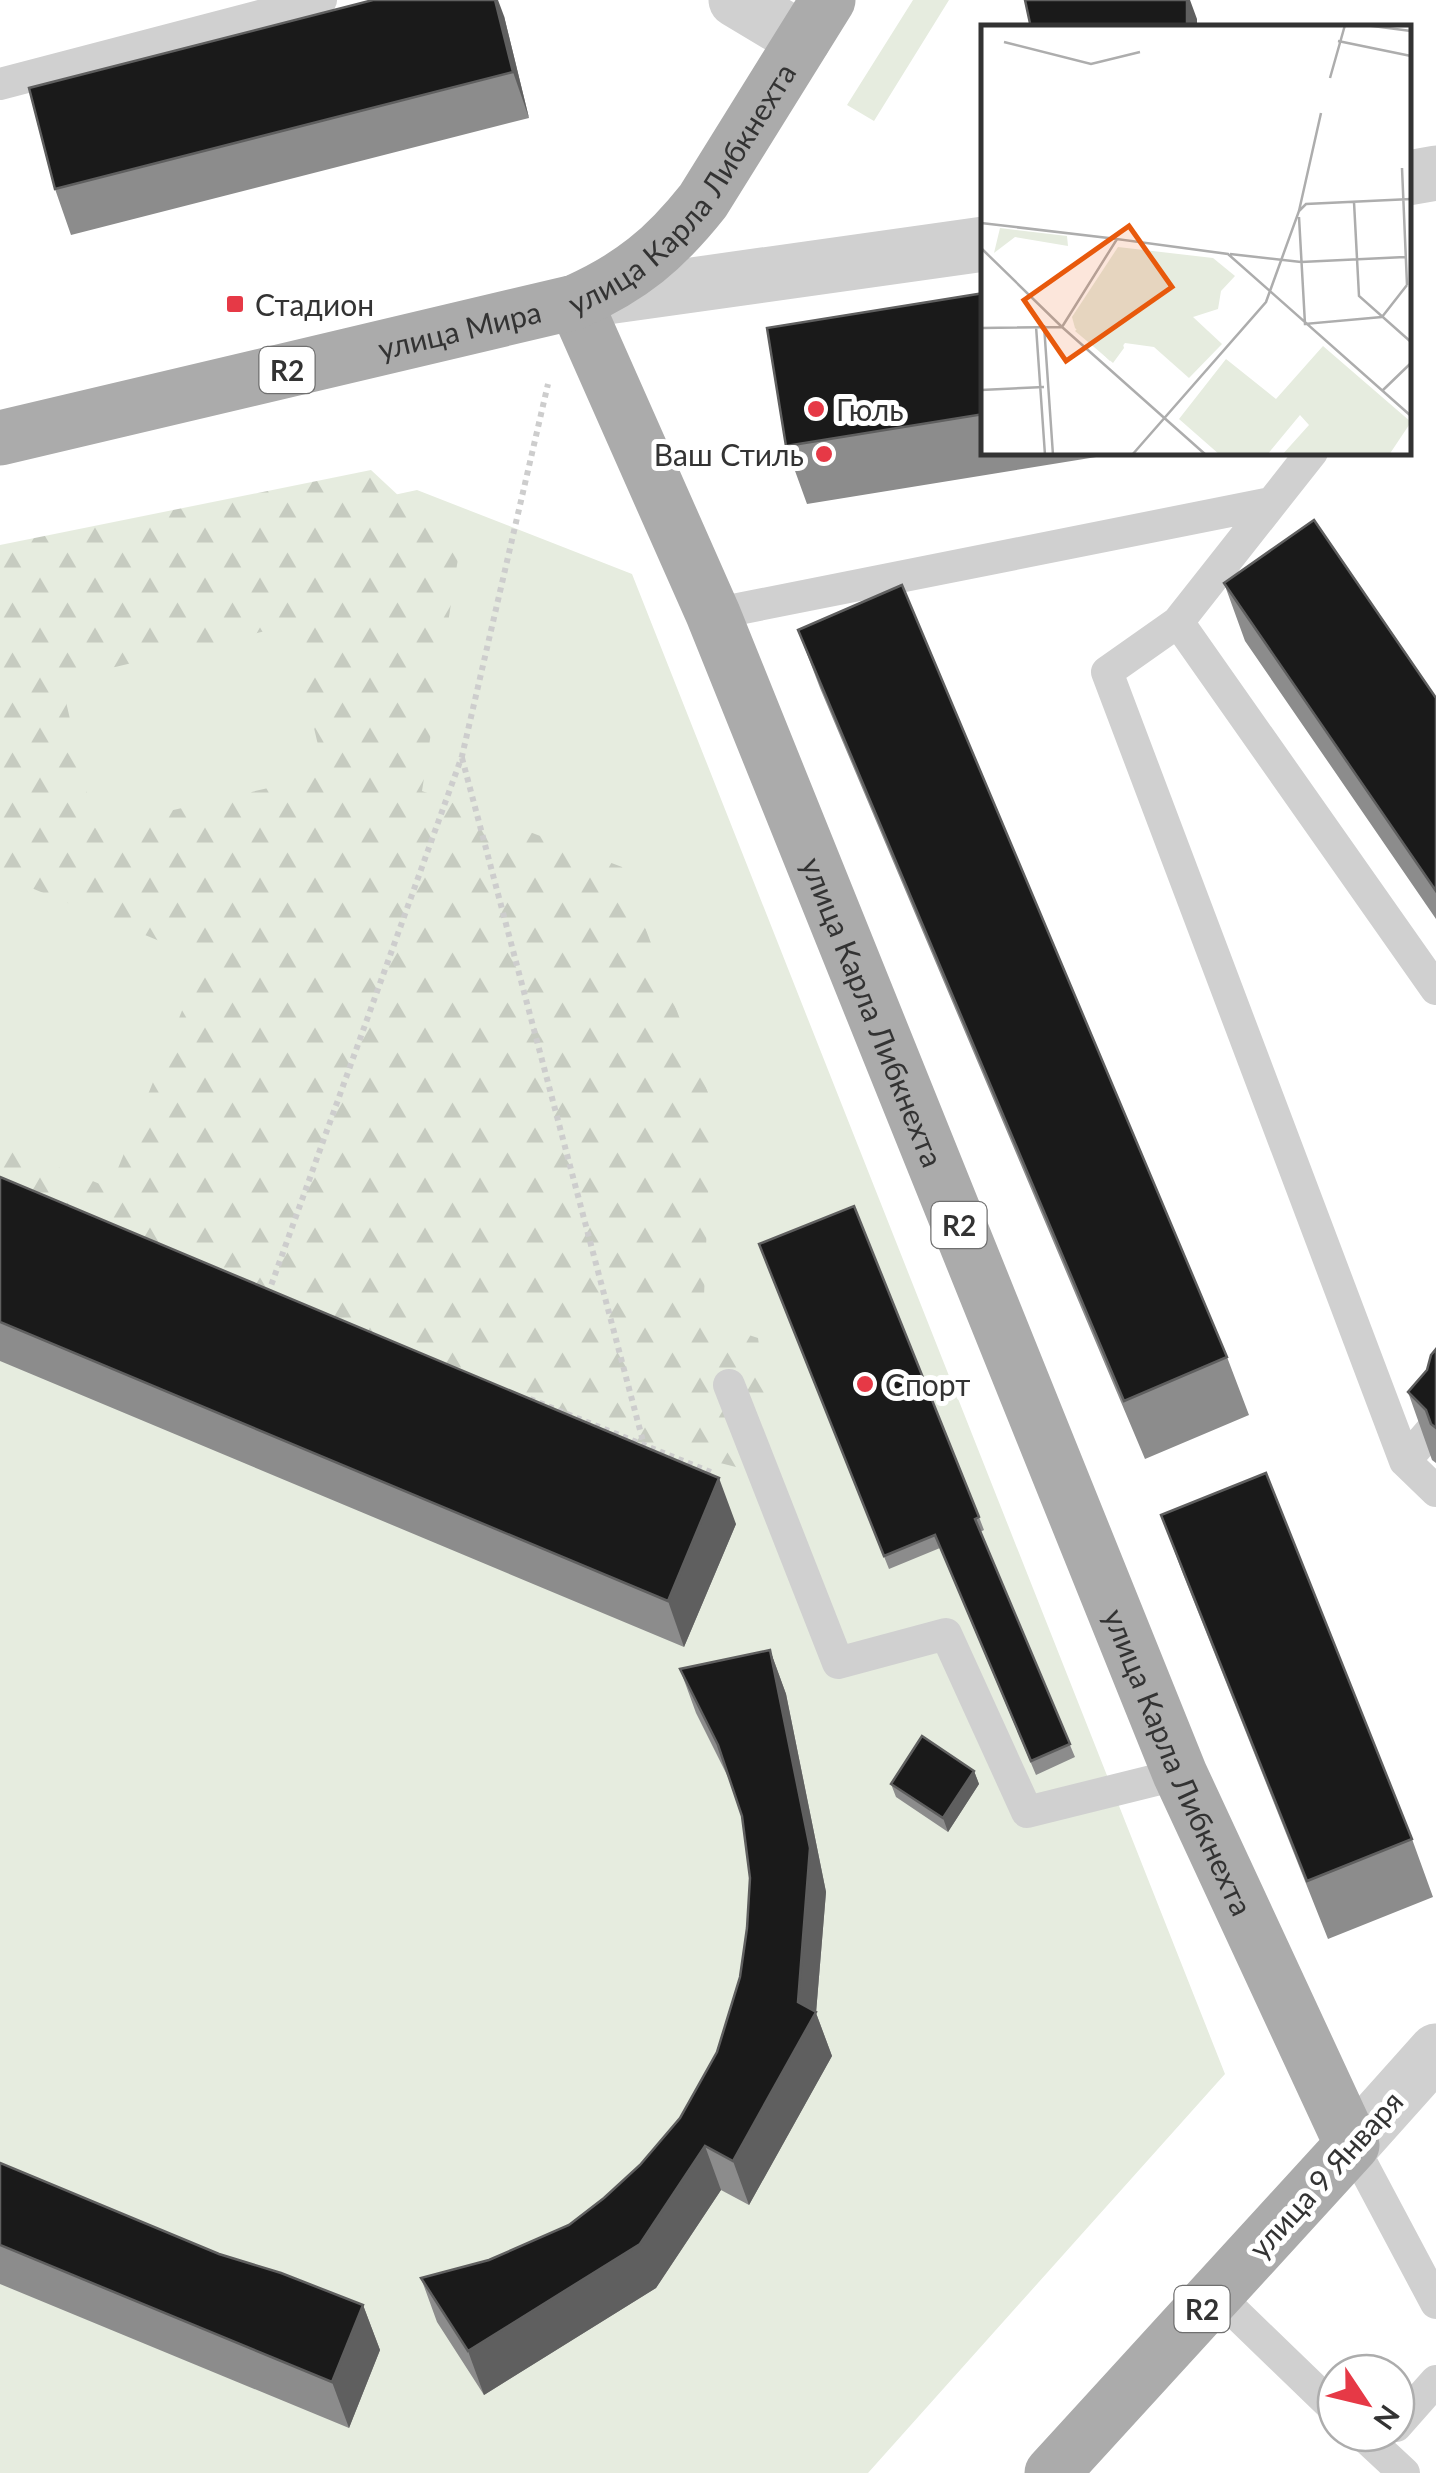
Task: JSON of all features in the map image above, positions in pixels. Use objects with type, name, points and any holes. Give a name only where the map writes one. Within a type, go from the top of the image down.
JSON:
[{"type":"main road","name":"улица Карла Либкнехта","points":[[815,20],[681,229],[632,272],[575,302],[713,614],[1180,1774],[1352,2144]]},
{"type":"main road","name":"улица Мира","points":[[0,438],[575,302]]},
{"type":"main road","name":"улица 9 Января","points":[[1052,2473],[1352,2144]]},
{"type":"street","points":[[736,0],[815,20]]},
{"type":"street","points":[[1411,177],[1436,173]]},
{"type":"street","name":"улица Мира","points":[[575,302],[981,244]]},
{"type":"street","name":"улица 9 Января","points":[[1352,2144],[1436,2051]]},
{"type":"lane","points":[[0,84],[322,0]]},
{"type":"lane","points":[[1310,455],[1178,622],[1107,672],[1405,1462],[1436,1491]]},
{"type":"lane","points":[[713,614],[1271,503]]},
{"type":"lane","points":[[1178,622],[1436,989]]},
{"type":"lane","points":[[728,1385],[838,1663],[946,1634],[1027,1812],[1180,1774]]},
{"type":"lane","points":[[1405,1462],[1436,1425]]},
{"type":"lane","points":[[1352,2144],[1436,2302]]},
{"type":"lane","points":[[1216,2294],[1316,2391]]},
{"type":"lane","points":[[1416,2401],[1436,2381]]},
{"type":"path","points":[[268,1294],[462,756],[542,403],[575,302]]},
{"type":"path","points":[[462,756],[644,1445]]},
{"type":"path","points":[[519,1394],[772,1496]]},
{"type":"green space","points":[[913,0],[949,0],[874,121],[847,105]]},
{"type":"green space","points":[[371,470],[459,552],[422,791],[622,867],[712,1103],[703,1320],[758,1338],[773,1447],[736,1467],[546,1419],[0,1198],[0,1144],[110,1188],[203,959],[0,875],[0,545]],"holes":[[[290,625],[325,775],[95,828],[61,680]]]},
{"type":"green space","points":[[417,490],[632,574],[1225,2074],[868,2473],[0,2473],[0,580]]},
{"type":"building","points":[[373,0],[495,0],[513,72],[55,189],[29,88]]},
{"type":"building","points":[[1025,0],[1187,0],[1187,25],[1030,25]]},
{"type":"building","points":[[981,293],[981,414],[786,446],[767,328]]},
{"type":"building","points":[[1314,520],[1436,698],[1436,891],[1224,583]]},
{"type":"building","points":[[902,585],[1227,1357],[1124,1401],[798,630]]},
{"type":"building","points":[[0,1177],[719,1478],[668,1601],[0,1322]]},
{"type":"building","points":[[854,1206],[979,1517],[975,1519],[1070,1744],[1031,1761],[935,1535],[884,1556],[759,1244]]},
{"type":"building","points":[[1436,1349],[1436,1428],[1426,1410],[1408,1392],[1427,1370]]},
{"type":"building","points":[[1266,1473],[1412,1839],[1307,1881],[1161,1515]]},
{"type":"building","points":[[770,1650],[810,1848],[798,2002],[816,2012],[733,2161],[705,2146],[640,2244],[468,2351],[421,2278],[489,2260],[569,2225],[640,2165],[680,2118],[717,2052],[740,1977],[750,1878],[742,1816],[718,1745],[680,1669]]},
{"type":"building","points":[[922,1736],[974,1771],[943,1818],[891,1784]]},
{"type":"building","points":[[0,2163],[219,2254],[363,2305],[332,2382],[0,2245]]},
{"type":"place","name":"Стадион","points":[[235,304]]},
{"type":"place","name":"Гюль","points":[[816,409]]},
{"type":"place","name":"Ваш Стиль","points":[[824,454]]},
{"type":"place","name":"Спорт","points":[[865,1384]]}]
